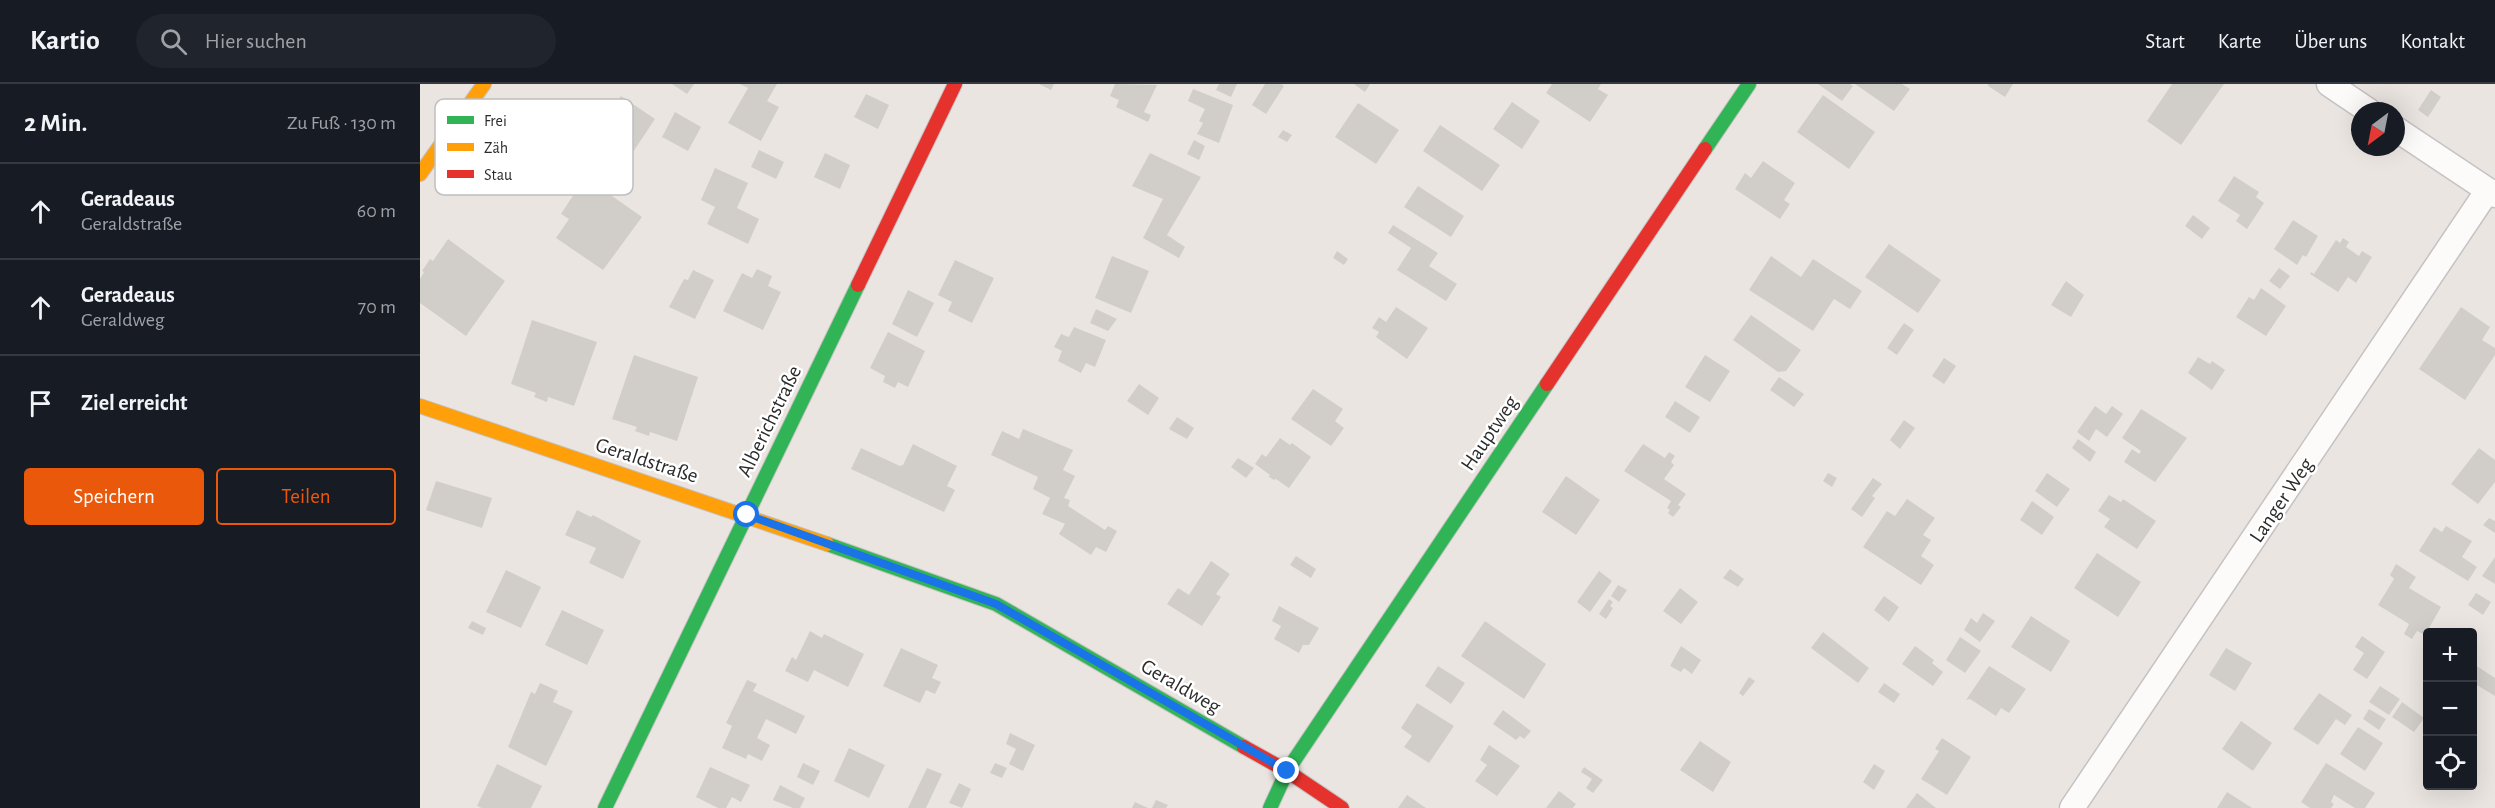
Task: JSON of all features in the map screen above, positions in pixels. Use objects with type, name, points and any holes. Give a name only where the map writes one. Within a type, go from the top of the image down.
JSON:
[{"type":"street","points":[[473,99],[484,84]]},
{"type":"street","name":"Alberichstraße","points":[[605,808],[955,84]]},
{"type":"street","name":"Hauptweg","points":[[1270,808],[1287,771],[1749,84]]},
{"type":"street","points":[[2329,84],[2356,102]]},
{"type":"street","points":[[2405,135],[2491,193]]},
{"type":"street","points":[[420,174],[435,153]]},
{"type":"street","name":"Langer Weg","points":[[2072,808],[2491,193]]},
{"type":"street","name":"Geraldstraße","points":[[420,406],[747,515],[996,604]]},
{"type":"street","name":"Geraldweg","points":[[996,604],[1287,771],[1342,808]]},
{"type":"building","points":[[672,84],[694,84],[687,94]]},
{"type":"building","points":[[740,84],[777,84],[767,101],[779,107],[761,141],[728,123],[748,88]]},
{"type":"building","points":[[1039,84],[1054,84],[1051,90]]},
{"type":"building","points":[[1115,84],[1157,85],[1144,112],[1151,115],[1148,122],[1116,107],[1119,100],[1110,96]]},
{"type":"building","points":[[1219,84],[1237,84],[1231,97],[1216,90]]},
{"type":"building","points":[[1265,84],[1284,86],[1266,114],[1252,105]]},
{"type":"building","points":[[1354,84],[1370,84],[1365,92]]},
{"type":"building","points":[[1552,84],[1601,84],[1598,89],[1608,95],[1590,122],[1546,93]]},
{"type":"building","points":[[1818,84],[1850,84],[1853,86],[1842,101]]},
{"type":"building","points":[[1855,84],[1902,84],[1910,89],[1894,111]]},
{"type":"building","points":[[1988,84],[2013,84],[2005,97]]},
{"type":"building","points":[[2172,84],[2224,84],[2181,145],[2147,121]]},
{"type":"building","points":[[1193,89],[1233,105],[1219,143],[1197,134],[1203,123],[1199,121],[1205,109],[1188,101]]},
{"type":"building","points":[[2431,90],[2441,97],[2428,117],[2418,110]]},
{"type":"building","points":[[866,94],[889,105],[878,129],[854,117]]},
{"type":"building","points":[[1823,95],[1875,132],[1849,169],[1797,132]]},
{"type":"building","points":[[1512,102],[1540,121],[1522,149],[1493,129]]},
{"type":"building","points":[[1358,103],[1399,130],[1376,164],[1335,137]]},
{"type":"building","points":[[633,104],[655,119],[633,152]]},
{"type":"building","points":[[675,112],[701,127],[688,151],[662,137]]},
{"type":"building","points":[[1440,125],[1500,165],[1482,191],[1423,151]]},
{"type":"building","points":[[1283,130],[1292,135],[1287,142],[1278,137]]},
{"type":"building","points":[[1194,140],[1205,146],[1199,160],[1187,154]]},
{"type":"building","points":[[759,150],[784,162],[776,179],[751,167]]},
{"type":"building","points":[[825,153],[850,165],[840,189],[814,177]]},
{"type":"building","points":[[1150,153],[1201,177],[1167,235],[1185,247],[1179,258],[1143,238],[1163,199],[1132,186]]},
{"type":"building","points":[[1763,161],[1795,183],[1784,200],[1790,204],[1780,219],[1735,189],[1745,173],[1751,178]]},
{"type":"building","points":[[715,168],[748,183],[737,208],[759,219],[748,244],[707,224],[715,207],[701,200]]},
{"type":"building","points":[[2234,176],[2259,192],[2256,197],[2264,203],[2247,229],[2236,221],[2240,215],[2218,201]]},
{"type":"building","points":[[1418,186],[1464,216],[1451,237],[1404,207]]},
{"type":"building","points":[[573,195],[611,195],[642,217],[603,270],[556,238],[569,219],[561,214]]},
{"type":"building","points":[[2193,215],[2210,228],[2202,239],[2185,226]]},
{"type":"building","points":[[2293,220],[2318,236],[2306,257],[2303,255],[2297,265],[2274,249]]},
{"type":"building","points":[[1393,225],[1438,253],[1429,266],[1457,284],[1446,301],[1397,270],[1411,248],[1388,233]]},
{"type":"building","points":[[2343,238],[2349,242],[2346,247],[2359,256],[2362,251],[2372,257],[2356,283],[2348,277],[2338,292],[2310,274],[2311,272],[2314,274],[2336,240],[2340,243]]},
{"type":"building","points":[[448,239],[505,281],[466,336],[420,303],[420,279],[424,272],[422,271],[430,259],[433,261]]},
{"type":"building","points":[[1889,244],[1941,280],[1918,313],[1865,277]]},
{"type":"building","points":[[1337,251],[1348,259],[1344,265],[1333,258]]},
{"type":"building","points":[[1112,256],[1149,271],[1131,313],[1095,298]]},
{"type":"building","points":[[1771,256],[1801,277],[1813,259],[1862,291],[1850,309],[1834,299],[1813,331],[1749,290]]},
{"type":"building","points":[[955,260],[994,278],[972,323],[948,311],[952,302],[938,295]]},
{"type":"building","points":[[2279,268],[2290,276],[2280,289],[2269,281]]},
{"type":"building","points":[[757,269],[772,276],[768,286],[781,292],[763,330],[723,311],[742,273],[752,278]]},
{"type":"building","points":[[693,270],[714,280],[695,319],[669,307],[684,279],[688,280]]},
{"type":"building","points":[[2066,281],[2084,295],[2071,317],[2051,305]]},
{"type":"building","points":[[2261,288],[2286,306],[2266,336],[2236,317],[2249,297],[2254,300]]},
{"type":"building","points":[[908,290],[934,303],[917,337],[892,324]]},
{"type":"building","points":[[1396,307],[1428,328],[1407,359],[1376,337],[1379,332],[1372,328],[1379,317],[1386,322]]},
{"type":"building","points":[[2461,307],[2490,327],[2482,340],[2495,348],[2495,355],[2465,400],[2419,369]]},
{"type":"building","points":[[1096,309],[1117,319],[1108,331],[1090,323]]},
{"type":"building","points":[[1751,315],[1801,350],[1786,371],[1778,372],[1733,340]]},
{"type":"building","points":[[532,320],[597,342],[574,406],[548,397],[547,402],[534,397],[536,393],[511,384]]},
{"type":"building","points":[[1904,323],[1914,330],[1897,355],[1887,348]]},
{"type":"building","points":[[1074,327],[1106,340],[1095,367],[1086,363],[1081,373],[1058,361],[1062,351],[1054,347],[1061,334],[1069,337]]},
{"type":"building","points":[[888,332],[925,351],[908,387],[898,382],[895,388],[883,382],[885,376],[870,368]]},
{"type":"building","points":[[634,355],[698,377],[677,441],[650,432],[649,436],[635,431],[637,427],[612,419]]},
{"type":"building","points":[[1705,355],[1730,371],[1710,402],[1685,387]]},
{"type":"building","points":[[2198,357],[2210,364],[2212,361],[2225,370],[2212,390],[2188,373]]},
{"type":"building","points":[[1944,358],[1956,366],[1944,384],[1932,376]]},
{"type":"building","points":[[1779,377],[1804,394],[1794,407],[1770,390]]},
{"type":"building","points":[[1139,384],[1159,398],[1148,415],[1127,401]]},
{"type":"building","points":[[1313,389],[1343,409],[1335,421],[1344,428],[1331,446],[1291,419]]},
{"type":"building","points":[[1675,401],[1700,417],[1690,433],[1665,417]]},
{"type":"building","points":[[2095,406],[2106,414],[2112,406],[2123,414],[2107,437],[2096,429],[2089,441],[2077,432]]},
{"type":"building","points":[[2141,409],[2187,438],[2155,482],[2124,462],[2132,449],[2139,454],[2141,451],[2122,438]]},
{"type":"building","points":[[1177,417],[1194,428],[1187,439],[1169,429]]},
{"type":"building","points":[[1904,420],[1915,428],[1900,449],[1890,440]]},
{"type":"building","points":[[1023,429],[1073,450],[1063,470],[1075,476],[1064,498],[1070,500],[1068,506],[1105,530],[1108,526],[1117,531],[1106,552],[1096,547],[1091,555],[1059,534],[1065,524],[1042,514],[1050,498],[1033,489],[1038,477],[991,455],[1002,431],[1019,439]]},
{"type":"building","points":[[1280,438],[1290,445],[1292,443],[1311,457],[1289,488],[1269,477],[1270,475],[1255,464],[1262,454],[1266,457]]},
{"type":"building","points":[[2078,439],[2096,452],[2090,462],[2072,448]]},
{"type":"building","points":[[913,444],[957,466],[947,486],[955,490],[944,512],[851,469],[861,448],[900,466],[903,465]]},
{"type":"building","points":[[1643,444],[1665,458],[1669,452],[1675,456],[1671,462],[1674,465],[1664,479],[1686,494],[1678,505],[1681,507],[1673,517],[1668,513],[1670,510],[1667,508],[1671,501],[1624,471]]},
{"type":"building","points":[[2479,448],[2495,460],[2495,482],[2478,504],[2451,484]]},
{"type":"building","points":[[1238,458],[1254,468],[1246,478],[1231,467]]},
{"type":"building","points":[[1828,473],[1837,478],[1832,487],[1823,481]]},
{"type":"building","points":[[2047,473],[2070,489],[2057,507],[2035,491]]},
{"type":"building","points":[[1566,476],[1600,500],[1576,535],[1542,512]]},
{"type":"building","points":[[1873,478],[1882,484],[1872,496],[1875,498],[1862,517],[1851,509]]},
{"type":"building","points":[[436,481],[492,498],[482,528],[426,510]]},
{"type":"building","points":[[2109,495],[2121,502],[2123,499],[2156,521],[2137,549],[2104,527],[2110,519],[2098,511]]},
{"type":"building","points":[[1907,499],[1935,518],[1923,535],[1931,540],[1921,556],[1934,565],[1921,585],[1863,547],[1887,511],[1895,516]]},
{"type":"building","points":[[2032,501],[2054,517],[2042,535],[2020,520]]},
{"type":"building","points":[[577,510],[591,517],[593,515],[641,541],[623,579],[589,563],[596,548],[565,535]]},
{"type":"building","points":[[2489,518],[2495,521],[2495,533],[2483,525]]},
{"type":"building","points":[[2446,526],[2472,541],[2462,557],[2477,567],[2468,581],[2419,551],[2434,527],[2442,532]]},
{"type":"building","points":[[2097,553],[2141,582],[2118,617],[2074,588]]},
{"type":"building","points":[[1296,556],[1316,569],[1311,578],[1290,565]]},
{"type":"building","points":[[2495,557],[2495,584],[2482,576]]},
{"type":"building","points":[[1211,561],[1230,574],[1216,594],[1221,597],[1202,626],[1167,604],[1178,588],[1189,595]]},
{"type":"building","points":[[2396,564],[2416,577],[2409,588],[2441,607],[2429,628],[2423,628],[2423,634],[2417,631],[2412,639],[2404,634],[2409,624],[2378,605],[2394,579],[2390,575]]},
{"type":"building","points":[[1730,569],[1744,579],[1738,587],[1723,578]]},
{"type":"building","points":[[506,570],[541,587],[521,628],[486,612]]},
{"type":"building","points":[[1599,571],[1612,581],[1590,612],[1577,602]]},
{"type":"building","points":[[1618,585],[1627,590],[1619,602],[1611,596]]},
{"type":"building","points":[[1680,588],[1698,602],[1681,624],[1663,611]]},
{"type":"building","points":[[2476,593],[2491,602],[2483,615],[2468,605]]},
{"type":"building","points":[[1884,596],[1899,607],[1889,622],[1874,610]]},
{"type":"building","points":[[1609,599],[1613,602],[1610,606],[1613,608],[1606,619],[1599,614]]},
{"type":"building","points":[[1279,606],[1319,628],[1309,645],[1303,645],[1299,653],[1274,639],[1281,626],[1272,621]]},
{"type":"building","points":[[562,610],[604,630],[587,665],[545,645]]},
{"type":"building","points":[[1983,613],[1995,621],[1980,642],[1964,630],[1971,618],[1977,623]]},
{"type":"building","points":[[2031,616],[2070,641],[2051,672],[2011,647]]},
{"type":"building","points":[[472,621],[486,628],[483,635],[468,628]]},
{"type":"building","points":[[1485,621],[1546,664],[1524,699],[1461,656]]},
{"type":"building","points":[[810,631],[822,638],[824,634],[864,654],[848,687],[814,670],[808,682],[785,671],[792,657],[796,660]]},
{"type":"building","points":[[1823,632],[1869,668],[1858,683],[1811,648]]},
{"type":"building","points":[[2362,636],[2385,652],[2367,679],[2353,670],[2364,653],[2355,647]]},
{"type":"building","points":[[1960,637],[1981,651],[1965,673],[1946,660]]},
{"type":"building","points":[[1681,646],[1701,660],[1692,674],[1684,668],[1681,672],[1670,666]]},
{"type":"building","points":[[1915,646],[1934,660],[1932,663],[1943,672],[1933,686],[1902,664]]},
{"type":"building","points":[[901,648],[938,665],[932,678],[941,682],[935,694],[926,690],[920,703],[883,686]]},
{"type":"building","points":[[2226,648],[2252,663],[2235,691],[2209,675]]},
{"type":"building","points":[[1438,666],[1465,683],[1451,704],[1425,686]]},
{"type":"building","points":[[1989,666],[2026,689],[2009,713],[2001,708],[1996,716],[1970,699],[1966,700]]},
{"type":"building","points":[[2477,666],[2495,678],[2495,696],[2477,685]]},
{"type":"building","points":[[1749,677],[1755,681],[1743,696],[1739,693]]},
{"type":"building","points":[[747,680],[757,684],[753,691],[805,716],[796,734],[766,719],[757,738],[770,745],[762,761],[748,754],[746,759],[722,748],[732,726],[726,723]]},
{"type":"building","points":[[540,683],[558,691],[553,702],[573,711],[546,766],[508,747],[531,692],[535,694]]},
{"type":"building","points":[[1884,683],[1900,694],[1894,703],[1878,692]]},
{"type":"building","points":[[2380,686],[2400,699],[2389,715],[2369,702]]},
{"type":"building","points":[[2319,693],[2352,715],[2345,725],[2336,719],[2318,745],[2293,729]]},
{"type":"building","points":[[2402,702],[2423,719],[2414,732],[2392,717]]},
{"type":"building","points":[[1417,703],[1454,726],[1429,763],[1404,747],[1412,736],[1401,728]]},
{"type":"building","points":[[2369,709],[2386,719],[2379,730],[2363,719]]},
{"type":"building","points":[[1503,710],[1531,731],[1524,739],[1520,736],[1516,740],[1493,724]]},
{"type":"building","points":[[2241,721],[2272,743],[2253,771],[2222,749]]},
{"type":"building","points":[[2358,727],[2383,743],[2365,771],[2340,754]]},
{"type":"building","points":[[1010,733],[1035,745],[1023,771],[1009,764],[1016,749],[1006,744]]},
{"type":"building","points":[[1942,738],[1971,757],[1947,795],[1921,779],[1939,751],[1935,749]]},
{"type":"building","points":[[1700,741],[1731,762],[1713,792],[1680,770]]},
{"type":"building","points":[[1489,745],[1520,766],[1497,796],[1475,781],[1487,765],[1480,760]]},
{"type":"building","points":[[849,748],[885,765],[869,798],[834,781]]},
{"type":"building","points":[[803,763],[820,771],[813,785],[797,777]]},
{"type":"building","points":[[995,763],[1007,768],[1002,778],[990,773]]},
{"type":"building","points":[[2326,763],[2375,793],[2365,808],[2355,808],[2334,795],[2331,802],[2334,804],[2331,808],[2310,808],[2301,802]]},
{"type":"building","points":[[497,764],[542,786],[531,808],[482,808],[477,806]]},
{"type":"building","points":[[1874,764],[1885,771],[1874,790],[1863,782]]},
{"type":"building","points":[[710,767],[750,785],[741,802],[732,797],[726,808],[718,808],[696,797]]},
{"type":"building","points":[[1584,767],[1603,780],[1593,793],[1586,788],[1592,779],[1581,772]]},
{"type":"building","points":[[927,768],[942,774],[926,808],[908,808]]},
{"type":"building","points":[[959,783],[971,789],[962,808],[949,803]]},
{"type":"building","points":[[780,785],[805,798],[800,808],[793,808],[773,800]]},
{"type":"building","points":[[1559,791],[1576,804],[1573,808],[1546,808]]},
{"type":"building","points":[[2227,792],[2252,808],[2217,808]]},
{"type":"building","points":[[1917,793],[1936,808],[1906,808]]},
{"type":"building","points":[[1407,795],[1426,808],[1398,808]]},
{"type":"building","points":[[1156,800],[1168,805],[1166,808],[1152,808]]},
{"type":"building","points":[[1135,802],[1148,808],[1132,808]]},
{"type":"traffic: fast","points":[[1705,149],[1749,84]]},
{"type":"traffic: fast","points":[[605,808],[858,285]]},
{"type":"traffic: fast","points":[[1270,808],[1287,771],[1547,384]]},
{"type":"traffic: fast","points":[[827,544],[996,604],[1244,747]]},
{"type":"traffic: slow","points":[[473,99],[484,84]]},
{"type":"traffic: slow","points":[[420,174],[435,153]]},
{"type":"traffic: slow","points":[[420,406],[827,544]]},
{"type":"traffic: jam","points":[[858,285],[955,84]]},
{"type":"traffic: jam","points":[[1547,384],[1705,149]]},
{"type":"traffic: jam","points":[[1244,747],[1287,771],[1342,808]]},
{"type":"route","points":[[747,515],[996,604],[1287,771]]}]
